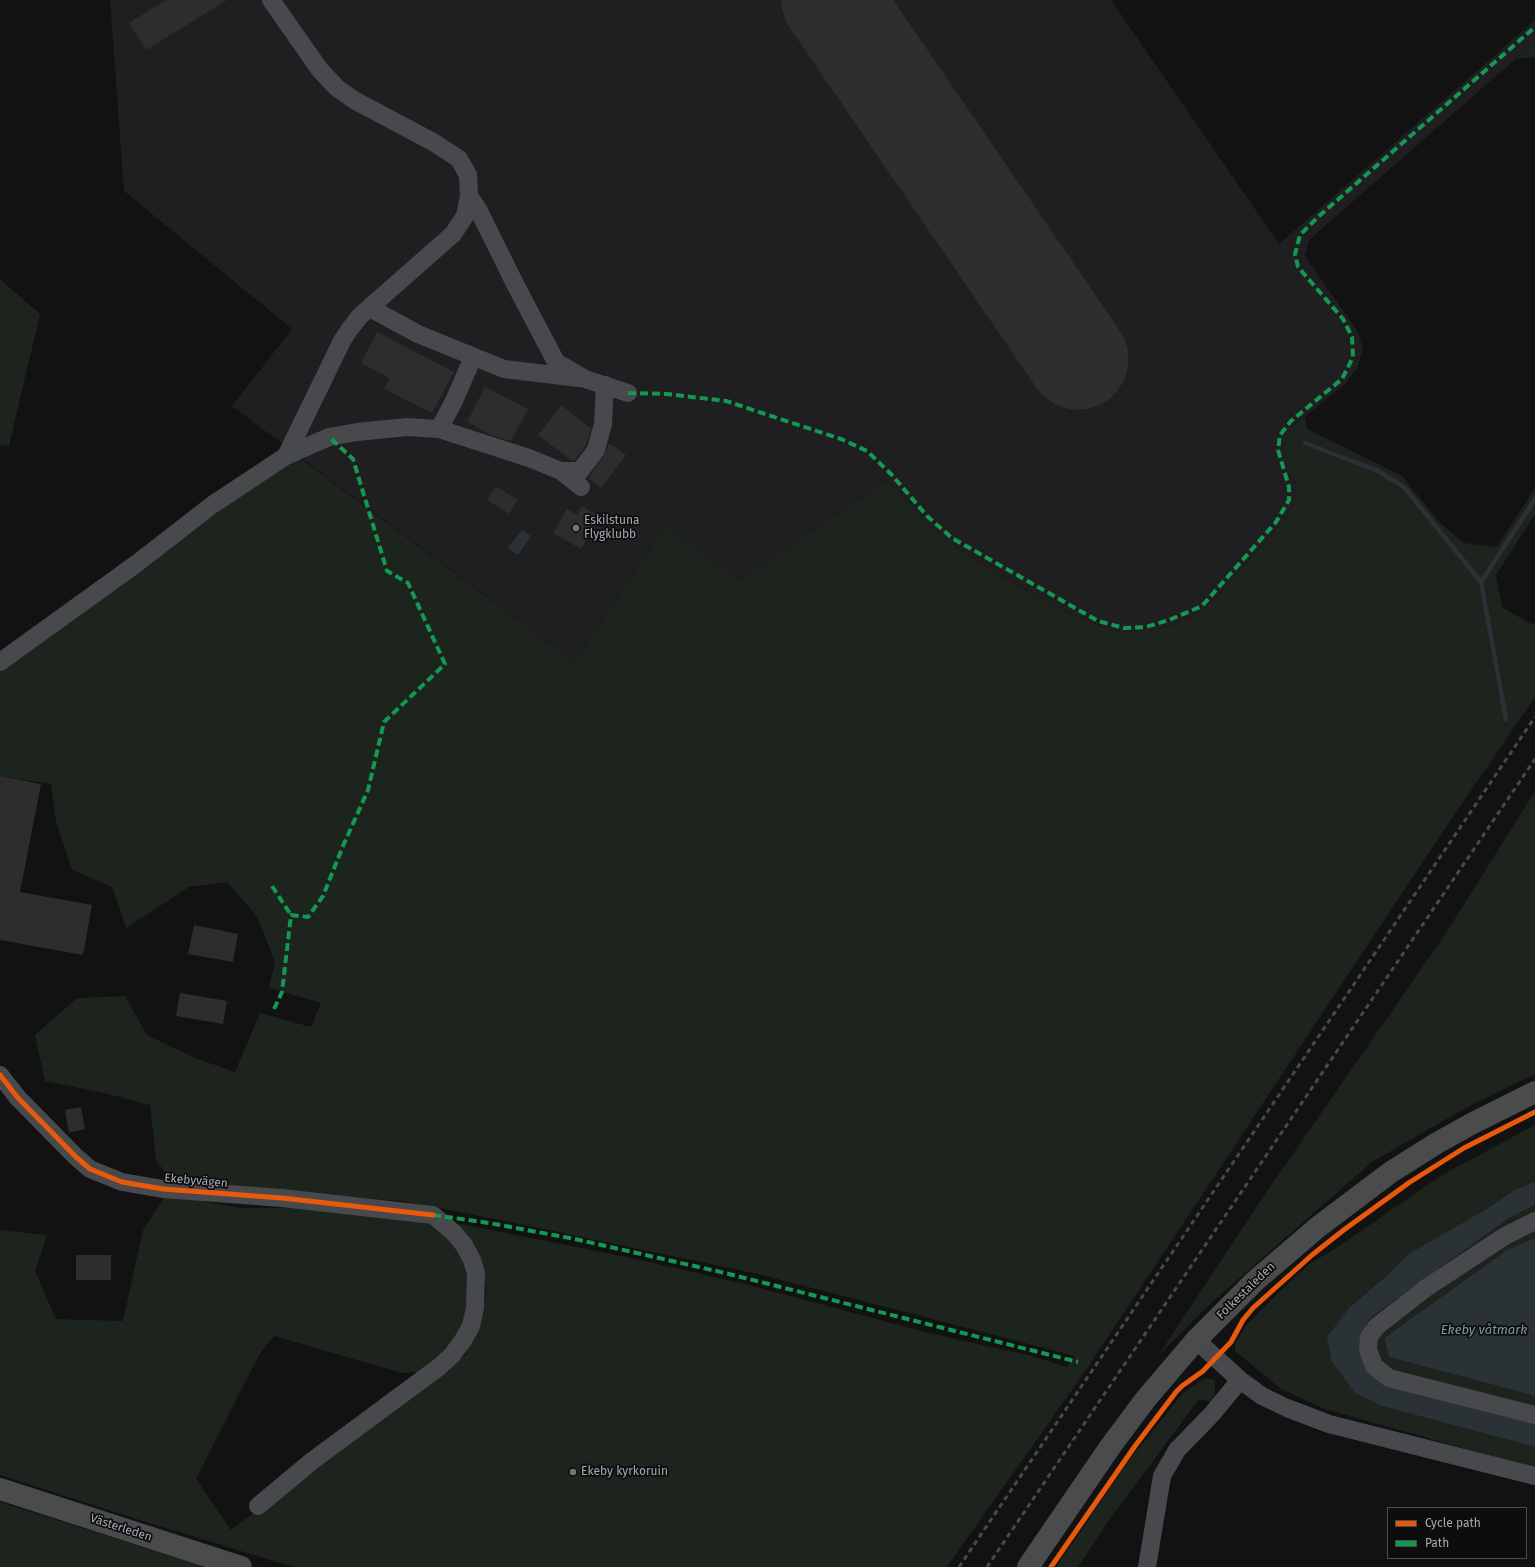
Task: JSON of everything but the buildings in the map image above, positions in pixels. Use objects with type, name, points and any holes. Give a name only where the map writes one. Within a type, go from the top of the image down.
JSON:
[{"type":"main road","name":"Folkestaleden","points":[[1028,1567],[1110,1447],[1145,1400],[1196,1340],[1255,1280],[1318,1227],[1391,1172],[1437,1143],[1473,1123],[1535,1092]]},
{"type":"main road","name":"Västerleden","points":[[0,1489],[241,1567]]},
{"type":"street","points":[[271,0],[320,70],[337,88],[354,100],[433,142],[458,159],[468,175],[469,196],[465,216],[453,234],[360,316],[342,341],[286,456]]},
{"type":"street","points":[[469,196],[478,209],[556,362],[585,379]]},
{"type":"street","points":[[370,308],[418,334],[504,369],[585,379],[628,393]]},
{"type":"street","points":[[439,429],[454,401],[474,357]]},
{"type":"street","points":[[561,471],[580,471],[596,450],[603,424],[605,385]]},
{"type":"street","points":[[0,662],[136,564],[212,505],[286,456],[329,437],[407,427],[439,429],[529,458],[561,471],[581,488]]},
{"type":"street","name":"Ekebyvägen","points":[[0,1075],[18,1098],[76,1157],[90,1169],[122,1182],[163,1188],[433,1214],[453,1232],[464,1245],[472,1260],[476,1273],[475,1308],[471,1326],[462,1342],[452,1355],[439,1367],[325,1452],[258,1506]]},
{"type":"street","points":[[1535,1221],[1505,1236],[1426,1288],[1376,1327],[1369,1337],[1368,1350],[1374,1366],[1389,1378],[1535,1415]]},
{"type":"street","points":[[1196,1340],[1240,1380],[1262,1396],[1329,1424],[1535,1476]]},
{"type":"street","points":[[1147,1567],[1162,1476],[1177,1450],[1212,1414],[1240,1380]]},
{"type":"shaded area","points":[[110,0],[1111,0],[1279,244],[1535,20],[1535,42],[1309,240],[1305,256],[1358,332],[1363,349],[1357,369],[1343,386],[1289,429],[1297,498],[1287,518],[1213,601],[1191,618],[1157,631],[1115,632],[1060,609],[993,572],[933,531],[887,480],[739,581],[666,525],[575,663],[232,406],[292,329],[124,191]]},
{"type":"shaded area","points":[[1535,42],[1535,57],[1515,59]]},
{"type":"shaded area","points":[[0,279],[40,314],[9,446],[0,445]]},
{"type":"shaded area","points":[[1305,416],[1307,429],[1402,476],[1441,524],[1464,543],[1497,547],[1535,488],[1535,514],[1496,575],[1502,607],[1529,623],[1535,624],[1535,697],[1442,833],[1086,1370],[947,1567],[293,1567],[0,1475],[0,1230],[47,1235],[35,1271],[56,1319],[123,1321],[143,1230],[166,1195],[241,1208],[317,1208],[399,1215],[430,1224],[454,1241],[468,1267],[469,1309],[460,1336],[420,1372],[402,1373],[274,1336],[259,1355],[196,1479],[231,1530],[466,1354],[483,1314],[486,1289],[479,1253],[456,1223],[636,1259],[749,1285],[929,1333],[1032,1356],[1067,1367],[1075,1356],[758,1274],[403,1201],[173,1183],[156,1160],[150,1105],[104,1093],[45,1081],[35,1035],[77,998],[125,996],[147,1035],[195,1058],[235,1072],[260,1013],[311,1027],[321,1003],[269,988],[275,962],[257,916],[227,882],[189,887],[126,928],[112,887],[72,870],[56,822],[51,784],[0,776],[0,669],[237,498],[300,458],[575,663],[666,525],[739,581],[887,480],[933,531],[993,572],[1060,609],[1115,632],[1160,630],[1191,618],[1213,601],[1287,518],[1297,498],[1294,481],[1284,447],[1289,429]]},
{"type":"shaded area","points":[[1535,791],[1535,1074],[1469,1106],[1372,1162],[1210,1304],[1158,1356],[1263,1197],[1446,933]]},
{"type":"shaded area","points":[[1535,1125],[1535,1181],[1513,1191],[1488,1208],[1407,1255],[1384,1278],[1350,1307],[1355,1393],[1382,1406],[1535,1447],[1535,1467],[1516,1463],[1325,1409],[1281,1389],[1235,1351],[1235,1344],[1245,1327],[1308,1265],[1336,1248],[1442,1175]]},
{"type":"shaded area","points":[[1535,1205],[1535,1238],[1507,1250],[1384,1338],[1389,1357],[1535,1396],[1535,1422],[1391,1385],[1362,1332],[1370,1318],[1509,1218]]},
{"type":"shaded area","points":[[1205,1378],[1215,1380],[1215,1392],[1211,1402],[1199,1399],[1107,1523],[1078,1567],[1056,1567],[1127,1463],[1183,1393]]},
{"type":"shaded area","points":[[0,1502],[168,1555],[209,1567],[0,1567]]},
{"type":"water","points":[[522,530],[531,536],[518,555],[508,548]]},
{"type":"water","points":[[1535,1181],[1535,1205],[1509,1218],[1370,1318],[1362,1332],[1373,1374],[1535,1422],[1535,1447],[1382,1406],[1355,1393],[1332,1362],[1327,1337],[1350,1307],[1384,1278],[1407,1255],[1488,1208],[1513,1191]]},
{"type":"water","name":"Ekeby våtmark","points":[[1535,1238],[1535,1396],[1389,1357],[1384,1338],[1507,1250]]},
{"type":"waterway","points":[[1305,443],[1378,471],[1404,487],[1481,582]]},
{"type":"waterway","points":[[1506,719],[1481,582],[1535,499]]},
{"type":"runway","points":[[832,0],[1078,359]]},
{"type":"railway","points":[[959,1567],[1535,717]]},
{"type":"railway","points":[[987,1567],[1535,759]]},
{"type":"marked path","points":[[628,393],[667,394],[726,401],[841,439],[867,451],[891,474],[927,516],[952,538],[1098,621],[1124,628],[1146,627],[1169,620],[1202,606],[1276,522],[1289,500],[1289,487],[1278,450],[1280,435],[1291,421],[1342,379],[1353,357],[1352,337],[1343,319],[1298,267],[1295,254],[1300,235],[1318,217],[1535,27]]},
{"type":"marked path","points":[[274,1009],[282,992],[291,915],[308,917],[323,896],[368,790],[384,722],[445,664],[408,583],[387,571],[353,459],[329,437]]},
{"type":"marked path","points":[[272,886],[291,915]]},
{"type":"marked path","points":[[433,1215],[489,1223],[575,1239],[725,1273],[1078,1362]]},
{"type":"cycle path","points":[[0,1075],[18,1098],[76,1157],[90,1169],[122,1182],[163,1189],[282,1198],[433,1215]]},
{"type":"cycle path","points":[[1051,1567],[1135,1446],[1176,1392],[1203,1371],[1231,1342],[1243,1320],[1253,1308],[1312,1255],[1410,1182],[1464,1148],[1535,1112]]},
{"type":"place","name":"Eskilstuna Flygklubb","points":[[576,528]]},
{"type":"place","name":"Ekeby kyrkoruin","points":[[573,1472]]}]
